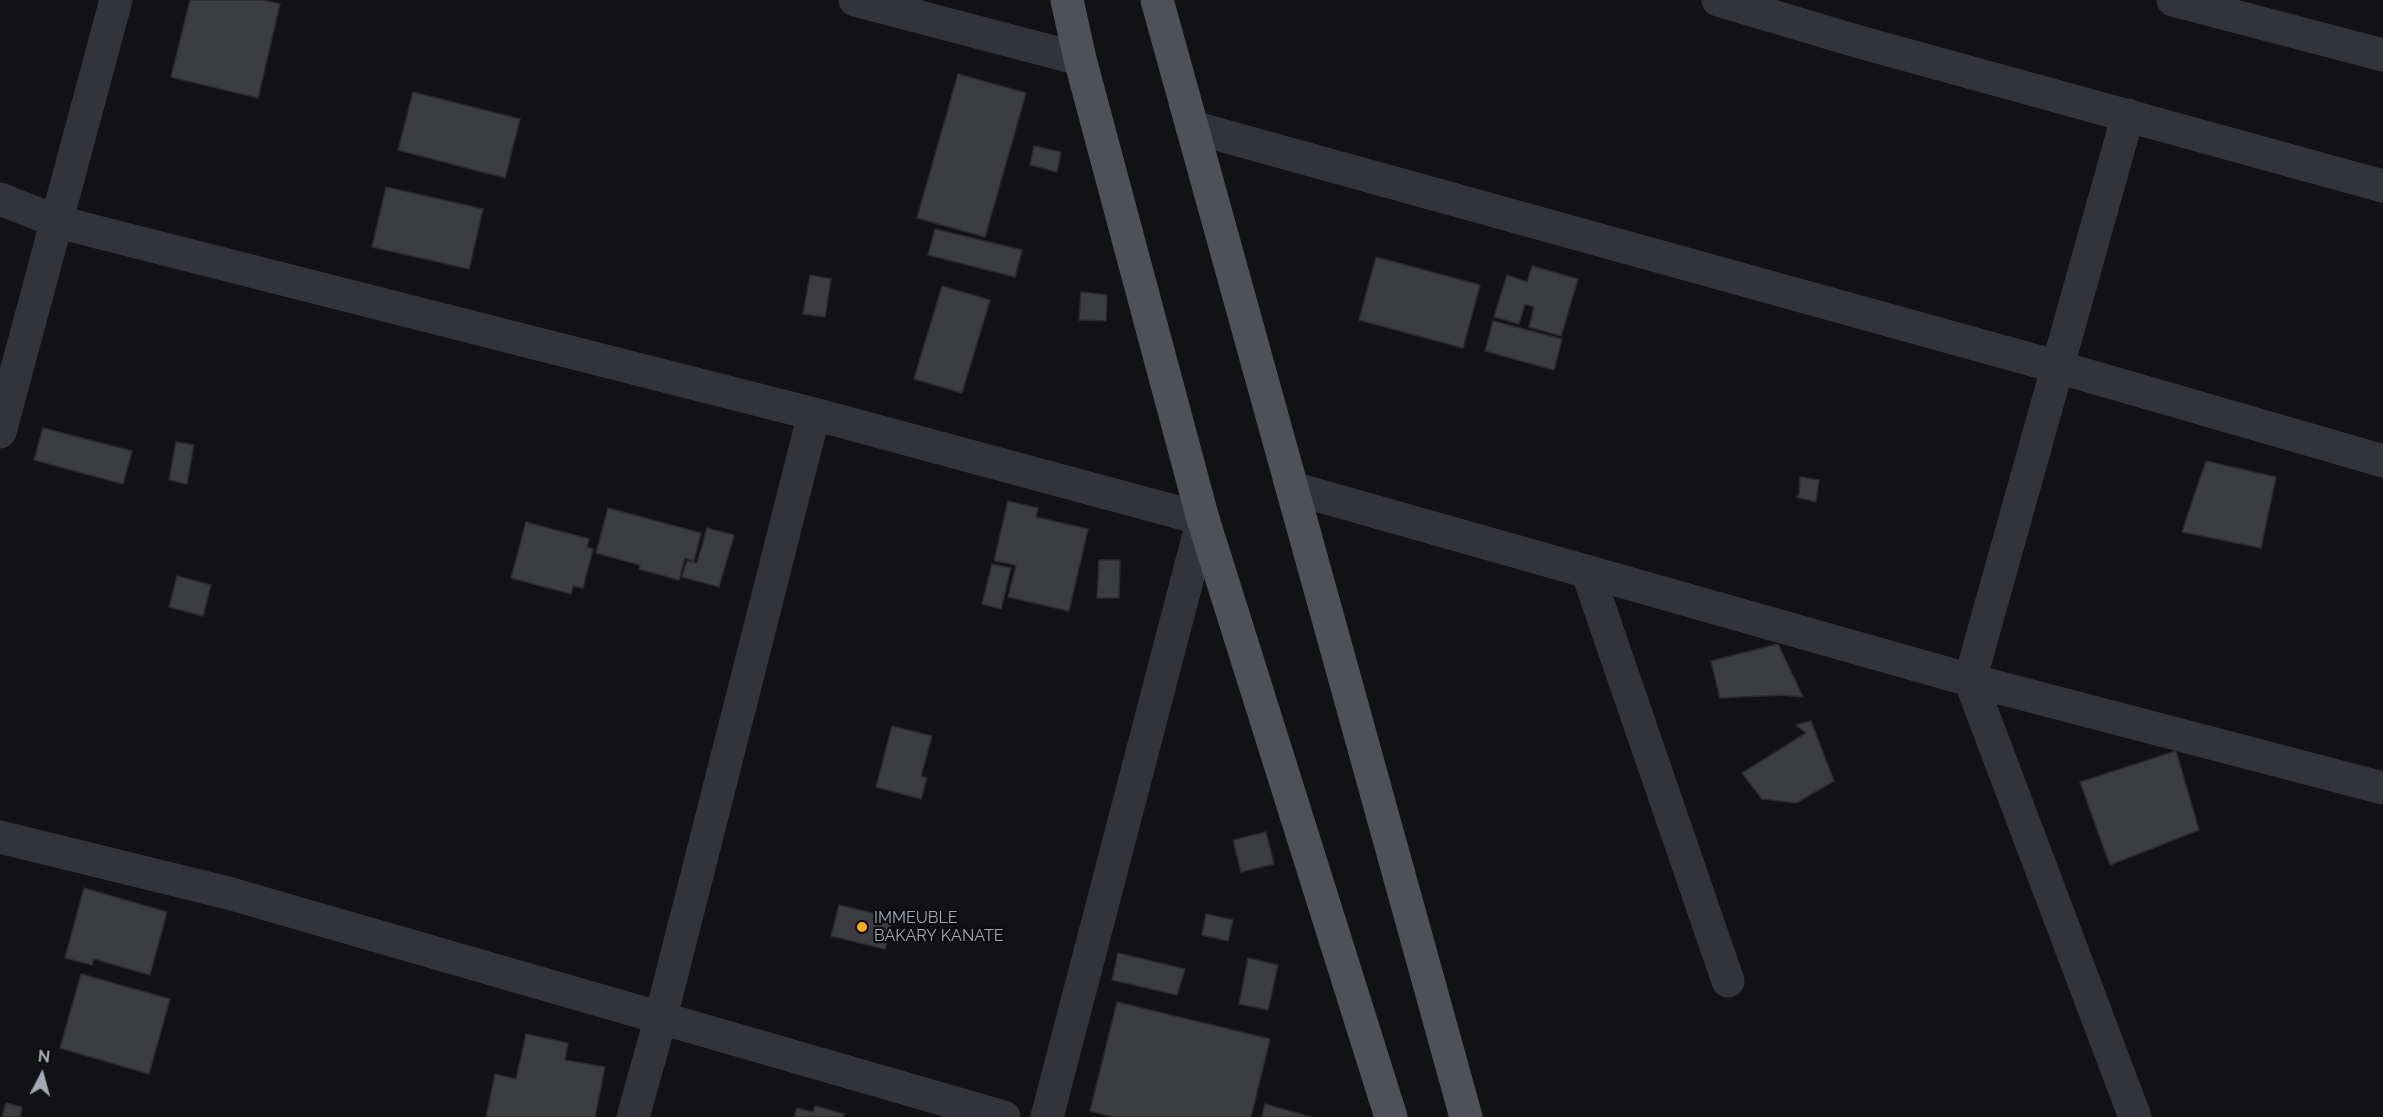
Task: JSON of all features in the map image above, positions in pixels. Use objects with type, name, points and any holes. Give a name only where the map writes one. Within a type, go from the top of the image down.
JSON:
[{"type":"main road","points":[[1067,0],[1080,59],[1203,519],[1391,1117]]},
{"type":"main road","points":[[1156,0],[1466,1117]]},
{"type":"street","points":[[0,432],[116,0]]},
{"type":"street","points":[[855,0],[1080,59]]},
{"type":"street","points":[[1718,0],[1856,41],[2383,186]]},
{"type":"street","points":[[2173,0],[2383,56]]},
{"type":"street","points":[[2127,115],[1970,680],[2135,1117]]},
{"type":"street","points":[[1192,127],[2383,461]]},
{"type":"street","points":[[0,199],[58,222],[814,414],[1203,519],[1047,1117]]},
{"type":"street","points":[[633,1117],[661,1017],[814,414]]},
{"type":"street","points":[[1292,488],[1970,680],[2383,788]]},
{"type":"street","points":[[1587,571],[1728,981]]},
{"type":"street","points":[[0,837],[228,893],[1004,1117]]},
{"type":"building","points":[[190,0],[263,0],[280,4],[258,98],[171,77]]},
{"type":"building","points":[[958,74],[1026,93],[985,237],[917,218]]},
{"type":"building","points":[[413,92],[520,119],[505,178],[398,150]]},
{"type":"building","points":[[1034,146],[1061,152],[1057,172],[1030,165]]},
{"type":"building","points":[[386,187],[483,209],[469,269],[372,247]]},
{"type":"building","points":[[935,229],[1022,250],[1015,277],[928,255]]},
{"type":"building","points":[[1376,257],[1480,285],[1463,348],[1359,320]]},
{"type":"building","points":[[1532,266],[1578,279],[1561,336],[1529,327],[1534,307],[1525,304],[1519,324],[1494,317],[1507,275],[1527,282]]},
{"type":"building","points":[[810,275],[831,279],[825,317],[803,314]]},
{"type":"building","points":[[942,286],[990,300],[962,393],[914,379]]},
{"type":"building","points":[[1081,292],[1107,295],[1106,321],[1079,320]]},
{"type":"building","points":[[1493,321],[1562,339],[1554,370],[1485,351]]},
{"type":"building","points":[[43,428],[132,451],[123,484],[34,460]]},
{"type":"building","points":[[176,442],[194,445],[187,484],[169,480]]},
{"type":"building","points":[[2206,461],[2276,477],[2261,548],[2182,532]]},
{"type":"building","points":[[1800,477],[1819,480],[1816,502],[1796,497],[1799,495]]},
{"type":"building","points":[[1008,501],[1038,508],[1036,517],[1088,529],[1069,611],[1008,597],[1016,565],[994,561]]},
{"type":"building","points":[[608,508],[701,533],[694,561],[685,558],[679,580],[639,569],[640,565],[596,553]]},
{"type":"building","points":[[526,522],[589,539],[587,547],[593,549],[583,588],[573,586],[571,594],[511,578]]},
{"type":"building","points":[[707,528],[734,535],[719,587],[682,577],[687,561],[697,563]]},
{"type":"building","points":[[1099,560],[1120,560],[1119,598],[1097,598]]},
{"type":"building","points":[[992,564],[1011,568],[1001,609],[982,604]]},
{"type":"building","points":[[177,576],[211,585],[203,616],[169,607]]},
{"type":"building","points":[[1778,644],[1803,697],[1782,695],[1720,698],[1711,661]]},
{"type":"building","points":[[1811,721],[1834,781],[1796,803],[1762,799],[1742,773],[1806,733],[1796,725]]},
{"type":"building","points":[[892,726],[932,736],[921,776],[927,778],[921,799],[876,787]]},
{"type":"building","points":[[2176,751],[2199,830],[2110,865],[2080,782]]},
{"type":"building","points":[[1266,832],[1274,864],[1241,872],[1233,840]]},
{"type":"building","points":[[84,888],[167,912],[150,975],[94,959],[92,965],[65,958]]},
{"type":"building","name":"IMMEUBLE BAKARY KANATE","points":[[839,905],[893,918],[885,949],[831,936]]},
{"type":"building","points":[[1206,914],[1233,920],[1228,941],[1202,935]]},
{"type":"building","points":[[1118,953],[1185,969],[1177,995],[1112,980]]},
{"type":"building","points":[[1248,958],[1278,965],[1268,1010],[1239,1004]]},
{"type":"building","points":[[81,974],[170,999],[149,1074],[60,1048]]},
{"type":"building","points":[[1117,1002],[1270,1039],[1251,1117],[1113,1117],[1090,1111]]},
{"type":"building","points":[[526,1034],[568,1043],[565,1060],[605,1067],[595,1117],[486,1117],[495,1074],[516,1079]]},
{"type":"building","points":[[6,1103],[22,1107],[20,1117],[2,1117]]},
{"type":"building","points":[[1265,1104],[1311,1117],[1262,1117]]},
{"type":"building","points":[[815,1106],[844,1114],[843,1117],[794,1117],[797,1108],[813,1112]]},
{"type":"place","name":"IMMEUBLE BAKARY KANATE","points":[[862,927]]}]
